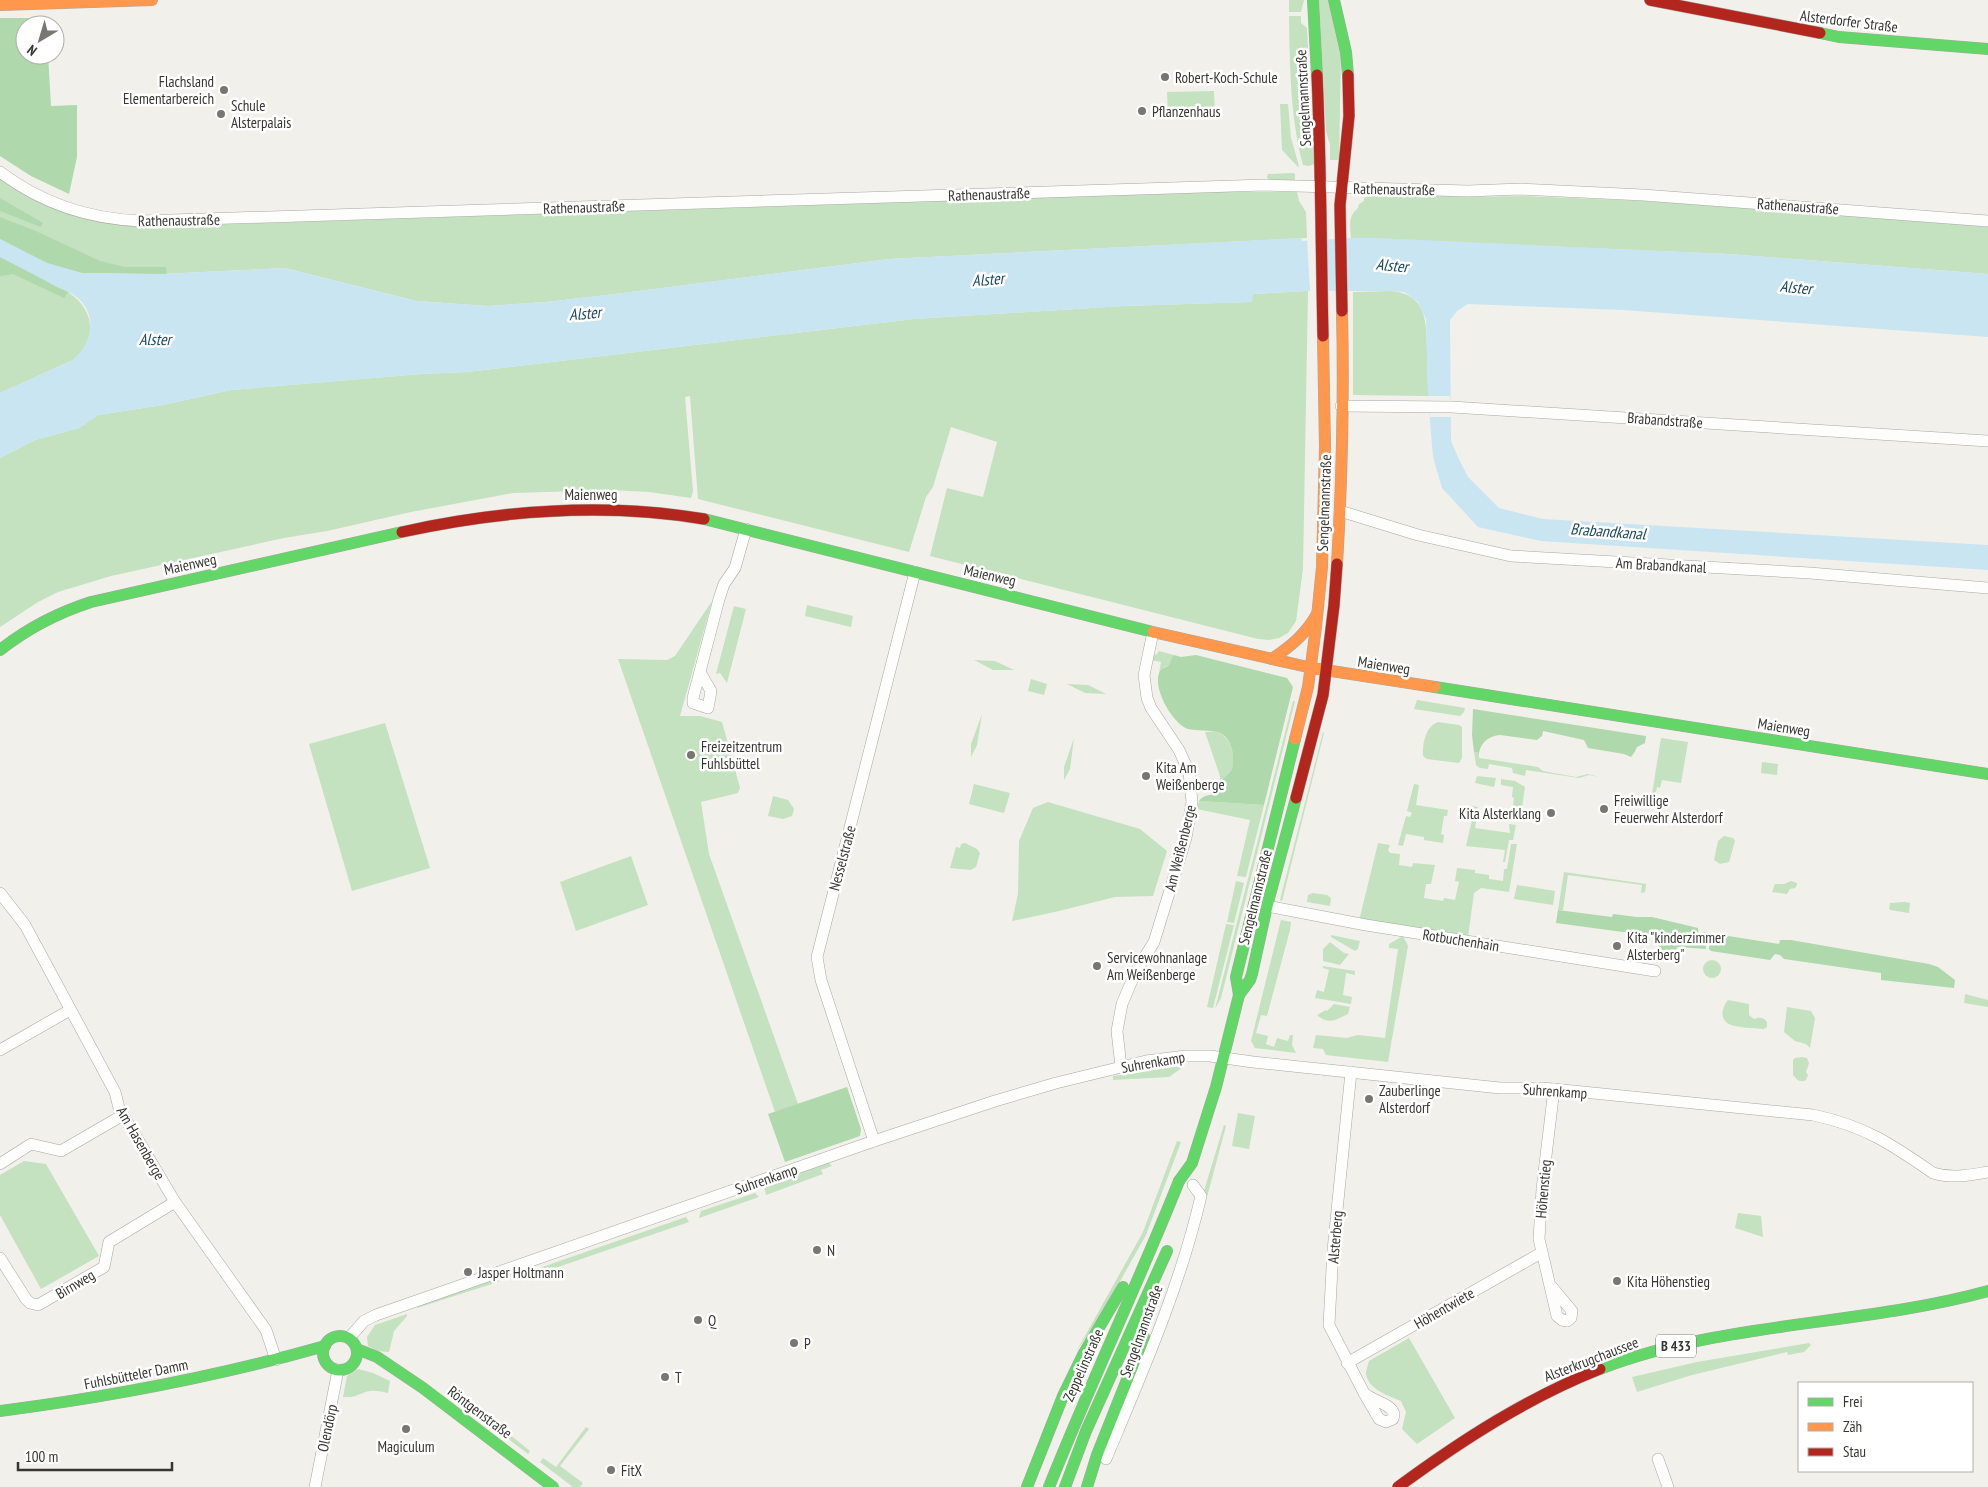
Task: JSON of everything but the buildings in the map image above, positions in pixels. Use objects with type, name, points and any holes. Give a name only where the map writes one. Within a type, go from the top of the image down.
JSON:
[{"type":"main road","points":[[0,5],[152,0]]},
{"type":"main road","name":"Sengelmannstraße","points":[[1149,1256],[1179,1181],[1192,1163],[1216,1087],[1239,995],[1236,977],[1312,668],[1322,561],[1326,453],[1320,226],[1321,167],[1313,0]]},
{"type":"main road","name":"Sengelmannstraße","points":[[1239,995],[1250,980],[1323,695],[1334,605],[1340,511],[1342,406],[1340,205],[1349,116],[1349,94],[1346,52],[1334,0]]},
{"type":"main road","name":"Alsterdorfer Straße","points":[[1650,0],[1839,38],[1988,49]]},
{"type":"main road","points":[[1340,23],[1346,2]]},
{"type":"main road","name":"Maienweg","points":[[0,650],[30,628],[80,604],[444,523],[487,516],[572,508],[609,508],[691,517],[746,529],[1153,632],[1312,668],[1988,774]]},
{"type":"main road","points":[[1272,659],[1296,643],[1308,630],[1318,613]]},
{"type":"main road","name":"Sengelmannstraße","points":[[1187,1201],[1193,1185],[1192,1163]]},
{"type":"main road","name":"Sengelmannstraße","points":[[1157,1276],[1170,1242]]},
{"type":"main road","points":[[1027,1487],[1046,1435],[1084,1352],[1120,1291],[1149,1256]]},
{"type":"main road","name":"Zeppelinstraße","points":[[1049,1487],[1073,1426],[1149,1256]]},
{"type":"main road","points":[[1154,1308],[1157,1276]]},
{"type":"main road","name":"Zeppelinstraße","points":[[1065,1487],[1086,1431],[1157,1276]]},
{"type":"main road","name":"Alsterkrugchaussee","points":[[1398,1487],[1444,1453],[1501,1416],[1568,1381],[1623,1360],[1697,1341],[1967,1297],[1988,1290]]},
{"type":"main road","name":"Alsterkrugchaussee","points":[[1967,1297],[1988,1298]]},
{"type":"main road","points":[[1087,1487],[1097,1456],[1148,1326]]},
{"type":"main road","points":[[334,1337],[349,1338],[357,1349],[356,1360],[343,1369],[332,1368],[326,1361],[323,1352],[325,1346],[334,1337]]},
{"type":"main road","name":"Fuhlsbütteler Damm","points":[[0,1411],[54,1405],[220,1373],[325,1346]]},
{"type":"main road","name":"Röntgenstraße","points":[[357,1349],[377,1357],[386,1365],[423,1388],[553,1487]]},
{"type":"main road","name":"Fuhlsbütteler Damm","points":[[276,1360],[326,1361]]},
{"type":"main road","name":"Röntgenstraße","points":[[343,1369],[361,1364],[386,1365]]},
{"type":"street","name":"Rathenaustraße","points":[[0,172],[34,194],[75,211],[119,220],[141,221],[1207,186],[1341,187],[1468,191],[1521,189],[1643,195],[1988,221]]},
{"type":"street","name":"Brabandstraße","points":[[1342,406],[1452,407],[1988,441]]},
{"type":"street","name":"Am Brabandkanal","points":[[1340,511],[1418,535],[1511,556],[1810,573],[1988,588]]},
{"type":"street","points":[[700,672],[719,599],[724,584],[735,568],[746,529]]},
{"type":"street","name":"Nesselstraße","points":[[874,1141],[821,980],[817,957],[915,572]]},
{"type":"street","name":"Am Weißenberge","points":[[1121,1067],[1117,1031],[1122,1004],[1136,971],[1154,942],[1186,838],[1192,802],[1189,772],[1179,750],[1156,716],[1147,698],[1144,675],[1153,632]]},
{"type":"street","name":"Am Hasenberge","points":[[0,893],[25,925],[114,1092],[119,1108],[175,1202],[266,1330],[276,1360]]},
{"type":"street","name":"Rotbuchenhain","points":[[1268,906],[1352,922],[1655,970]]},
{"type":"street","points":[[0,1050],[70,1010]]},
{"type":"street","name":"Suhrenkamp","points":[[349,1338],[364,1321],[376,1315],[874,1141],[1014,1094],[1121,1067],[1178,1056],[1200,1055],[1500,1088],[1554,1089],[1814,1115],[1839,1121],[1870,1132],[1933,1173],[1952,1177],[1988,1172]]},
{"type":"street","name":"Alsterberg","points":[[1351,1072],[1339,1190],[1329,1325],[1364,1393]]},
{"type":"street","name":"Höhenstieg","points":[[1552,1287],[1541,1253],[1539,1239],[1542,1189],[1554,1089]]},
{"type":"street","points":[[0,1164],[31,1144],[61,1151],[123,1114]]},
{"type":"street","name":"Sengelmannstraße","points":[[1097,1487],[1170,1300],[1201,1196],[1193,1185]]},
{"type":"street","name":"Birnweg","points":[[0,1258],[26,1299],[35,1305],[42,1304],[104,1267],[110,1242],[175,1202]]},
{"type":"street","name":"Höhentwiete","points":[[1347,1363],[1541,1253]]},
{"type":"street","name":"Olendörp","points":[[315,1487],[343,1369]]},
{"type":"street","points":[[1658,1459],[1668,1487]]},
{"type":"green space","points":[[1289,0],[1304,0],[1301,12],[1289,12]]},
{"type":"green space","points":[[1319,0],[1329,0],[1341,53],[1339,160],[1330,160],[1330,144],[1326,132]]},
{"type":"green space","points":[[1289,16],[1301,16],[1301,23],[1307,28],[1314,164],[1309,166],[1303,165],[1295,128]]},
{"type":"green space","points":[[0,18],[15,18],[15,65],[49,65],[51,106],[77,105],[77,157],[69,194],[31,176],[0,156]]},
{"type":"green space","points":[[1214,91],[1215,114],[1168,116],[1167,92]]},
{"type":"green space","points":[[1280,104],[1288,104],[1291,138],[1298,167],[1282,150]]},
{"type":"green space","points":[[1268,174],[1295,174],[1295,180],[1269,180],[1267,177]]},
{"type":"green space","points":[[0,179],[16,190],[50,207],[104,222],[142,227],[1217,192],[1297,192],[1299,201],[1306,212],[1307,238],[889,259],[615,294],[488,306],[416,301],[285,268],[161,274],[70,273],[68,292],[84,307],[88,316],[90,334],[87,343],[73,360],[0,393]]},
{"type":"green space","points":[[1375,193],[1643,201],[1828,213],[1988,227],[1988,274],[1728,254],[1351,238],[1350,221],[1353,214],[1359,204],[1364,201],[1364,198]]},
{"type":"green space","points":[[0,198],[43,223],[41,227],[0,211]]},
{"type":"green space","points":[[0,217],[38,232],[100,261],[125,267],[166,267],[167,274],[82,273],[47,263],[0,239]]},
{"type":"green space","points":[[0,257],[68,292],[64,298],[13,274],[0,276]]},
{"type":"green space","points":[[1308,291],[1303,569],[1296,621],[1288,633],[1279,638],[1269,640],[1258,639],[930,556],[947,488],[983,497],[997,442],[951,427],[933,487],[926,497],[909,552],[698,499],[690,396],[685,397],[693,491],[691,498],[649,492],[610,490],[513,493],[411,512],[111,576],[58,592],[38,602],[0,627],[0,458],[35,440],[79,428],[98,415],[163,405],[231,390],[421,374],[467,372],[914,319],[1124,306],[1251,302],[1252,294]]},
{"type":"green space","points":[[1392,291],[1404,293],[1412,298],[1418,304],[1425,319],[1428,396],[1353,395],[1353,292]]},
{"type":"green space","points":[[712,601],[680,716],[700,716],[722,722],[740,788],[738,793],[701,802],[709,854],[798,1104],[775,1112],[618,659],[667,660],[675,656]]},
{"type":"green space","points":[[807,605],[853,616],[851,627],[805,616]]},
{"type":"green space","points":[[734,606],[746,609],[727,683],[720,673],[716,674]]},
{"type":"green space","points":[[1159,651],[1174,655],[1169,665],[1161,669],[1159,673],[1161,662],[1151,660],[1153,654],[1156,655]]},
{"type":"green space","points":[[1174,655],[1181,657],[1196,655],[1287,678],[1293,687],[1264,805],[1199,801],[1203,797],[1214,794],[1219,790],[1220,783],[1232,769],[1233,753],[1227,738],[1223,734],[1215,731],[1188,729],[1182,726],[1170,713],[1161,695],[1158,678],[1161,670],[1169,665]]},
{"type":"green space","points":[[974,660],[995,661],[1014,670],[993,670]]},
{"type":"green space","points":[[1031,679],[1047,684],[1044,695],[1028,691]]},
{"type":"green space","points":[[1067,684],[1088,685],[1106,694],[1085,693]]},
{"type":"green space","points":[[1417,700],[1465,708],[1460,716],[1414,709]]},
{"type":"green space","points":[[1293,701],[1295,701],[1221,998],[1215,1009]]},
{"type":"green space","points":[[1473,709],[1646,736],[1645,743],[1637,747],[1631,757],[1624,754],[1588,748],[1584,740],[1543,731],[1542,736],[1537,740],[1500,735],[1492,737],[1486,740],[1479,753],[1474,752],[1472,735]]},
{"type":"green space","points":[[982,714],[977,745],[971,757],[971,744]]},
{"type":"green space","points":[[1438,722],[1462,727],[1462,758],[1459,763],[1427,759],[1423,756],[1423,746],[1428,731],[1430,727]]},
{"type":"green space","points":[[385,723],[430,868],[352,891],[309,744]]},
{"type":"green space","points":[[1205,732],[1222,734],[1232,749],[1233,766],[1230,773],[1220,783],[1220,776]]},
{"type":"green space","points":[[1324,733],[1282,901],[1280,900]]},
{"type":"green space","points":[[1074,738],[1070,769],[1064,780],[1064,767]]},
{"type":"green space","points":[[1661,738],[1688,742],[1681,783],[1662,780],[1660,788],[1657,787],[1654,800],[1651,800]]},
{"type":"green space","points":[[1474,752],[1479,753],[1479,758],[1538,767],[1543,771],[1576,777],[1588,774],[1600,777],[1589,775],[1579,778],[1526,770],[1525,776],[1513,773],[1512,768],[1489,764],[1488,769],[1480,768],[1476,765]]},
{"type":"green space","points":[[1762,762],[1778,764],[1777,775],[1761,773]]},
{"type":"green space","points":[[1477,776],[1496,778],[1494,787],[1475,783]]},
{"type":"green space","points":[[1501,779],[1515,781],[1525,787],[1520,821],[1497,818],[1498,814],[1512,815],[1514,798],[1512,797],[1513,787],[1501,785]]},
{"type":"green space","points":[[974,784],[1010,793],[1004,813],[969,804]]},
{"type":"green space","points":[[1414,784],[1419,785],[1416,805],[1448,810],[1447,816],[1444,816],[1441,834],[1444,835],[1443,843],[1424,840],[1424,837],[1406,834],[1403,846],[1398,845],[1406,816],[1410,817],[1412,813],[1407,811]]},
{"type":"green space","points":[[773,796],[788,800],[794,809],[792,816],[783,819],[768,816]]},
{"type":"green space","points":[[1199,801],[1264,805],[1246,877],[1237,876],[1250,820],[1197,809]]},
{"type":"green space","points":[[1048,802],[1140,829],[1167,851],[1153,896],[1115,897],[1012,921],[1018,894],[1019,841],[1033,808]]},
{"type":"green space","points":[[1472,806],[1478,807],[1475,828],[1510,833],[1509,824],[1516,825],[1513,840],[1509,840],[1505,862],[1503,862],[1505,850],[1466,846],[1472,820],[1470,819]]},
{"type":"green space","points":[[1724,836],[1733,838],[1735,841],[1729,862],[1720,864],[1714,860],[1718,841]]},
{"type":"green space","points":[[965,843],[977,849],[980,853],[976,867],[971,870],[950,868],[956,847],[960,848],[961,844]]},
{"type":"green space","points":[[1378,843],[1390,845],[1388,850],[1390,853],[1400,854],[1399,865],[1412,867],[1413,863],[1435,865],[1431,884],[1426,884],[1424,898],[1443,901],[1444,898],[1455,900],[1459,882],[1455,881],[1457,868],[1475,870],[1475,873],[1489,875],[1489,879],[1503,881],[1504,869],[1507,869],[1511,844],[1517,844],[1509,892],[1481,888],[1474,893],[1468,937],[1359,921]]},
{"type":"green space","points":[[631,856],[648,905],[576,931],[560,882]]},
{"type":"green space","points":[[1564,872],[1646,884],[1645,892],[1641,893],[1642,885],[1568,875],[1563,910],[1558,910]]},
{"type":"green space","points":[[1236,881],[1244,883],[1234,923],[1227,922]]},
{"type":"green space","points":[[1791,881],[1797,883],[1797,885],[1795,888],[1790,889],[1787,894],[1772,892],[1775,884],[1784,884]]},
{"type":"green space","points":[[1517,885],[1555,891],[1553,905],[1514,899]]},
{"type":"green space","points":[[1313,893],[1327,895],[1331,898],[1330,906],[1307,902],[1308,895]]},
{"type":"green space","points":[[1890,903],[1910,903],[1909,913],[1889,909]]},
{"type":"green space","points":[[1558,910],[1612,917],[1613,914],[1652,917],[1698,928],[1699,939],[1706,940],[1706,949],[1677,947],[1675,954],[1670,953],[1670,958],[1657,956],[1660,937],[1556,923]]},
{"type":"green space","points":[[1281,920],[1291,922],[1290,930],[1267,1016],[1261,1015],[1256,1033],[1268,1036],[1266,1044],[1274,1047],[1277,1038],[1288,1041],[1290,1035],[1293,1035],[1292,1045],[1296,1053],[1255,1048],[1251,1041]]},
{"type":"green space","points":[[1226,924],[1234,925],[1213,1008],[1207,1007]]},
{"type":"green space","points":[[1703,932],[1779,944],[1780,940],[1791,940],[1929,964],[1938,967],[1955,980],[1954,988],[1881,980],[1881,973],[1784,959],[1780,955],[1775,954],[1770,960],[1711,951],[1709,949],[1709,937],[1702,936]]},
{"type":"green space","points":[[1331,935],[1360,941],[1358,949],[1355,951],[1331,937]]},
{"type":"green space","points":[[1403,936],[1408,946],[1388,1062],[1326,1055],[1323,1049],[1313,1048],[1316,1035],[1347,1038],[1358,1035],[1385,1038],[1398,949],[1389,948],[1389,944]]},
{"type":"green space","points":[[1330,942],[1344,953],[1349,954],[1340,965],[1323,961],[1323,949]]},
{"type":"green space","points":[[1708,960],[1716,960],[1721,965],[1719,976],[1708,978],[1703,973],[1703,965]]},
{"type":"green space","points":[[1323,966],[1355,971],[1355,975],[1346,973],[1343,995],[1352,997],[1351,1004],[1315,998],[1317,990],[1324,992],[1329,970],[1323,968]]},
{"type":"green space","points":[[1965,994],[1988,1000],[1988,1007],[1964,1003]]},
{"type":"green space","points":[[1728,1000],[1749,1004],[1749,1015],[1754,1019],[1764,1019],[1767,1022],[1767,1027],[1764,1029],[1741,1027],[1726,1022],[1722,1013]]},
{"type":"green space","points":[[1334,1004],[1350,1007],[1348,1014],[1330,1021],[1317,1015],[1327,1011]]},
{"type":"green space","points":[[1787,1007],[1811,1011],[1815,1018],[1810,1048],[1806,1044],[1795,1041],[1784,1032]]},
{"type":"green space","points":[[1802,1057],[1807,1058],[1809,1063],[1806,1072],[1808,1075],[1806,1080],[1800,1081],[1793,1075],[1793,1060]]},
{"type":"green space","points":[[1183,1067],[1169,1077],[1113,1080],[1113,1076]]},
{"type":"green space","points":[[847,1087],[861,1129],[860,1136],[785,1162],[768,1114]]},
{"type":"green space","points":[[1238,1113],[1255,1116],[1249,1149],[1232,1146]]},
{"type":"green space","points":[[1224,1125],[1226,1126],[1207,1197],[1203,1194]]},
{"type":"green space","points":[[1177,1141],[1181,1142],[1146,1235],[1101,1315],[1076,1352],[1143,1232]]},
{"type":"green space","points":[[24,1161],[46,1164],[99,1256],[41,1289],[0,1215],[0,1175]]},
{"type":"green space","points":[[828,1162],[832,1166],[821,1170],[823,1174],[766,1195],[764,1185]]},
{"type":"green space","points":[[755,1193],[759,1197],[699,1218],[701,1211]]},
{"type":"green space","points":[[1738,1213],[1761,1216],[1763,1237],[1735,1228]]},
{"type":"green space","points":[[686,1217],[689,1222],[529,1277],[528,1272]]},
{"type":"green space","points":[[500,1277],[498,1282],[417,1308],[418,1306]]},
{"type":"green space","points":[[407,1314],[394,1331],[389,1352],[377,1351],[368,1346],[367,1337],[375,1325]]},
{"type":"green space","points":[[1409,1338],[1455,1418],[1417,1444],[1402,1429],[1406,1412],[1401,1401],[1374,1388],[1367,1379],[1366,1373],[1369,1361]]},
{"type":"green space","points":[[1809,1343],[1811,1345],[1804,1352],[1788,1355],[1787,1352],[1692,1375],[1637,1392],[1632,1377],[1697,1362]]},
{"type":"green space","points":[[358,1369],[373,1373],[390,1381],[388,1393],[372,1391],[343,1397],[347,1376]]},
{"type":"green space","points":[[489,1418],[530,1451],[528,1454],[486,1422]]},
{"type":"green space","points":[[586,1427],[589,1429],[560,1466],[583,1483],[580,1487],[573,1487],[540,1462],[543,1458],[556,1467]]},
{"type":"water","name":"Alster","points":[[1301,238],[1302,241],[1378,238],[1728,254],[1988,274],[1988,337],[1623,310],[1468,304],[1457,311],[1450,320],[1451,441],[1468,477],[1499,508],[1543,519],[1988,545],[1988,570],[1541,541],[1478,527],[1442,488],[1433,457],[1428,396],[1426,319],[1418,302],[1404,292],[1392,291],[1308,291],[1253,294],[1252,302],[1124,306],[914,319],[467,372],[421,374],[231,390],[163,405],[98,415],[79,428],[35,440],[0,458],[0,393],[73,360],[88,339],[90,322],[85,306],[77,297],[0,257],[0,239],[47,263],[82,273],[161,274],[285,268],[416,301],[488,306],[615,294],[889,259]]},
{"type":"pier","points":[[1326,237],[1329,294],[1310,293],[1307,238]]},
{"type":"pier","points":[[1428,396],[1450,396],[1451,417],[1430,417]]},
{"type":"traffic: fast","points":[[1313,0],[1317,75]]},
{"type":"traffic: fast","points":[[1334,0],[1346,52],[1348,75]]},
{"type":"traffic: fast","points":[[1820,33],[1839,37],[1988,49]]},
{"type":"traffic: fast","points":[[704,519],[1153,632]]},
{"type":"traffic: fast","points":[[0,650],[43,622],[91,602],[402,532]]},
{"type":"traffic: fast","points":[[1435,687],[1988,774]]},
{"type":"traffic: fast","points":[[1239,995],[1236,977],[1295,739]]},
{"type":"traffic: fast","points":[[1179,1181],[1192,1163],[1216,1087],[1239,995],[1252,974],[1267,906],[1296,798]]},
{"type":"traffic: fast","points":[[1049,1487],[1179,1181]]},
{"type":"traffic: fast","points":[[1065,1487],[1086,1431],[1167,1251]]},
{"type":"traffic: fast","points":[[1027,1487],[1063,1396],[1084,1353],[1123,1287]]},
{"type":"traffic: fast","points":[[1600,1369],[1647,1353],[1695,1341],[1891,1311],[1988,1291]]},
{"type":"traffic: fast","points":[[340,1336],[352,1341],[357,1353],[352,1365],[340,1370],[328,1365],[323,1353],[328,1341],[340,1336]]},
{"type":"traffic: fast","points":[[1087,1487],[1097,1455],[1144,1337]]},
{"type":"traffic: fast","points":[[0,1411],[164,1384],[245,1367],[325,1346]]},
{"type":"traffic: fast","points":[[357,1349],[377,1357],[423,1388],[553,1487]]},
{"type":"traffic: slow","points":[[0,5],[152,0]]},
{"type":"traffic: slow","points":[[1337,564],[1342,438],[1342,311]]},
{"type":"traffic: slow","points":[[1295,739],[1308,687],[1322,567],[1325,447],[1323,336]]},
{"type":"traffic: slow","points":[[1272,659],[1298,639],[1317,614]]},
{"type":"traffic: slow","points":[[1153,632],[1312,668],[1435,687]]},
{"type":"traffic: jam","points":[[1650,0],[1820,33]]},
{"type":"traffic: jam","points":[[1317,75],[1323,336]]},
{"type":"traffic: jam","points":[[1342,311],[1340,205],[1349,116],[1348,75]]},
{"type":"traffic: jam","points":[[402,532],[477,518],[552,511],[628,511],[704,519]]},
{"type":"traffic: jam","points":[[1296,798],[1323,695],[1337,564]]},
{"type":"traffic: jam","points":[[1398,1487],[1496,1421],[1547,1393],[1600,1369]]},
{"type":"place","name":"Robert-Koch-Schule","points":[[1165,77]]},
{"type":"place","name":"Flachsland Elementarbereich","points":[[224,90]]},
{"type":"place","name":"Pflanzenhaus","points":[[1142,111]]},
{"type":"place","name":"Schule Alsterpalais","points":[[221,114]]},
{"type":"place","name":"Freizeitzentrum Fuhlsbüttel","points":[[691,755]]},
{"type":"place","name":"Kita Am Weißenberge","points":[[1146,776]]},
{"type":"place","name":"Freiwillige Feuerwehr Alsterdorf","points":[[1604,809]]},
{"type":"place","name":"Kita Alsterklang","points":[[1551,813]]},
{"type":"place","name":"Kita \"kinderzimmer Alsterberg\"","points":[[1617,946]]},
{"type":"place","name":"Servicewohnanlage Am Weißenberge","points":[[1097,966]]},
{"type":"place","name":"Zauberlinge Alsterdorf","points":[[1369,1099]]},
{"type":"place","name":"N","points":[[817,1250]]},
{"type":"place","name":"Jasper Holtmann","points":[[468,1272]]},
{"type":"place","name":"Kita Höhenstieg","points":[[1617,1281]]},
{"type":"place","name":"Q","points":[[698,1320]]},
{"type":"place","name":"P","points":[[794,1343]]},
{"type":"place","name":"T","points":[[665,1377]]},
{"type":"place","name":"Magiculum","points":[[406,1429]]},
{"type":"place","name":"FitX","points":[[611,1470]]},
{"type":"water label","name":"Brabandkanal","points":[[1608,531]]}]
